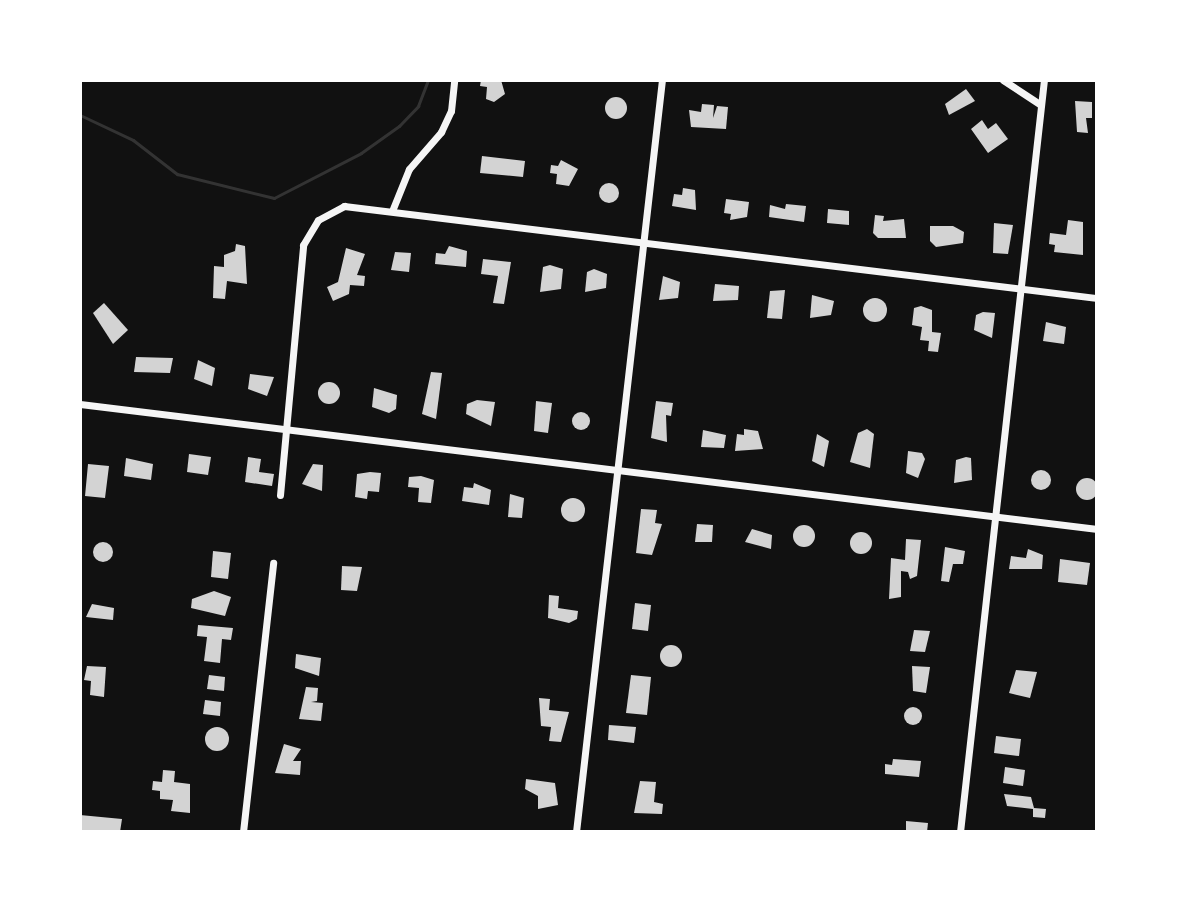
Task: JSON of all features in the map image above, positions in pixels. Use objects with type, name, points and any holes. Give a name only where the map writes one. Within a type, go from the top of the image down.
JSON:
[{"type":"street","points":[[392,211],[409,169],[441,132],[451,111],[454,80]]},
{"type":"street","points":[[576,832],[662,80]]},
{"type":"street","points":[[1003,80],[1041,105]]},
{"type":"street","points":[[960,832],[1044,80]]},
{"type":"street","points":[[280,495],[303,245],[318,220],[344,206],[1097,298]]},
{"type":"street","points":[[80,404],[1097,529]]},
{"type":"street","points":[[243,832],[273,563]]},
{"type":"building","points":[[481,80],[501,80],[505,94],[494,102],[486,99],[487,87],[480,86]]},
{"type":"building","points":[[966,89],[975,101],[949,115],[945,104]]},
{"type":"building","points":[[616,97],[624,100],[627,108],[624,116],[616,119],[608,116],[605,108],[608,100]]},
{"type":"building","points":[[1075,101],[1092,102],[1092,118],[1086,118],[1088,133],[1077,132]]},
{"type":"building","points":[[702,104],[714,105],[713,118],[717,106],[728,107],[726,129],[691,127],[689,110],[701,112]]},
{"type":"building","points":[[982,120],[988,129],[996,123],[1008,139],[988,153],[971,129]]},
{"type":"building","points":[[482,156],[525,161],[523,177],[480,173]]},
{"type":"building","points":[[561,160],[578,169],[569,186],[556,184],[557,174],[550,173],[551,165],[558,166]]},
{"type":"building","points":[[609,183],[616,186],[619,193],[616,200],[609,203],[602,200],[599,193],[602,186]]},
{"type":"building","points":[[683,188],[695,190],[696,210],[672,206],[674,194],[682,195]]},
{"type":"building","points":[[726,199],[749,202],[747,217],[730,220],[731,214],[724,213]]},
{"type":"building","points":[[786,204],[806,206],[804,222],[769,217],[770,205],[785,209]]},
{"type":"building","points":[[828,209],[849,211],[849,225],[827,223]]},
{"type":"building","points":[[875,215],[884,216],[883,221],[904,219],[906,238],[878,238],[873,233]]},
{"type":"building","points":[[1068,220],[1083,222],[1083,255],[1054,252],[1055,245],[1049,244],[1050,233],[1066,235]]},
{"type":"building","points":[[994,223],[1013,225],[1008,254],[993,253]]},
{"type":"building","points":[[930,226],[953,226],[964,232],[963,243],[936,247],[930,241]]},
{"type":"building","points":[[236,244],[245,246],[247,284],[227,281],[225,299],[213,298],[214,266],[224,267],[224,255],[235,251]]},
{"type":"building","points":[[449,246],[467,251],[466,267],[435,264],[436,253],[445,254]]},
{"type":"building","points":[[346,248],[365,254],[357,275],[365,276],[364,286],[350,285],[349,294],[333,301],[327,287],[338,282]]},
{"type":"building","points":[[395,252],[411,253],[409,272],[391,270]]},
{"type":"building","points":[[483,259],[511,262],[504,304],[493,303],[498,276],[481,274]]},
{"type":"building","points":[[550,265],[563,269],[561,289],[540,292],[543,267]]},
{"type":"building","points":[[594,269],[607,274],[606,288],[585,292],[587,272]]},
{"type":"building","points":[[663,276],[680,282],[678,298],[659,300]]},
{"type":"building","points":[[715,284],[739,286],[738,300],[713,301]]},
{"type":"building","points":[[785,290],[782,319],[767,318],[770,291]]},
{"type":"building","points":[[812,295],[834,301],[831,315],[810,318]]},
{"type":"building","points":[[875,298],[886,305],[887,310],[880,321],[875,322],[864,315],[863,310],[870,299]]},
{"type":"building","points":[[104,303],[128,330],[113,344],[93,313]]},
{"type":"building","points":[[921,306],[932,310],[932,332],[941,333],[938,352],[928,351],[929,341],[920,340],[922,327],[912,325],[914,308]]},
{"type":"building","points":[[995,313],[992,338],[974,330],[976,315]]},
{"type":"building","points":[[1046,322],[1066,327],[1064,344],[1043,341]]},
{"type":"building","points":[[136,357],[173,358],[170,373],[134,372]]},
{"type":"building","points":[[198,360],[215,368],[212,386],[194,379]]},
{"type":"building","points":[[431,372],[442,373],[436,419],[422,414]]},
{"type":"building","points":[[250,374],[274,377],[267,396],[248,389]]},
{"type":"building","points":[[325,382],[333,382],[340,393],[333,404],[325,404],[318,397],[318,389]]},
{"type":"building","points":[[374,388],[397,395],[396,409],[389,413],[372,407]]},
{"type":"building","points":[[477,400],[495,402],[491,426],[466,414],[467,404]]},
{"type":"building","points":[[536,401],[552,403],[548,433],[534,431]]},
{"type":"building","points":[[656,401],[673,403],[671,416],[666,415],[667,442],[651,438]]},
{"type":"building","points":[[577,412],[585,412],[590,421],[588,428],[577,430],[572,425],[572,417]]},
{"type":"building","points":[[744,429],[758,431],[763,449],[735,451],[737,434],[744,435]]},
{"type":"building","points":[[867,429],[874,434],[870,468],[850,462],[858,433]]},
{"type":"building","points":[[703,430],[726,435],[724,448],[701,447]]},
{"type":"building","points":[[817,434],[829,441],[824,467],[812,461]]},
{"type":"building","points":[[908,451],[922,453],[925,459],[918,478],[906,473]]},
{"type":"building","points":[[189,454],[211,457],[208,475],[187,472]]},
{"type":"building","points":[[248,457],[261,459],[259,472],[274,474],[272,486],[245,482]]},
{"type":"building","points":[[126,458],[153,464],[151,480],[124,476]]},
{"type":"building","points":[[971,458],[972,480],[954,483],[956,460]]},
{"type":"building","points":[[88,464],[109,466],[105,498],[85,496]]},
{"type":"building","points":[[313,464],[323,465],[322,491],[302,484]]},
{"type":"building","points":[[1041,470],[1048,473],[1051,480],[1048,487],[1041,490],[1034,487],[1031,480],[1034,473]]},
{"type":"building","points":[[381,473],[379,492],[368,491],[367,499],[355,497],[357,474]]},
{"type":"building","points":[[421,476],[434,480],[431,503],[418,502],[419,488],[408,487],[409,477]]},
{"type":"building","points":[[1087,478],[1095,481],[1098,489],[1095,497],[1087,500],[1079,497],[1076,489],[1079,481]]},
{"type":"building","points":[[474,483],[491,490],[489,505],[462,501],[464,487],[473,488]]},
{"type":"building","points":[[510,494],[524,498],[522,518],[508,517]]},
{"type":"building","points":[[573,498],[582,501],[585,510],[582,519],[573,522],[564,519],[561,510],[564,501]]},
{"type":"building","points":[[641,509],[657,510],[655,523],[662,524],[652,555],[636,553]]},
{"type":"building","points":[[697,524],[713,525],[712,542],[695,542]]},
{"type":"building","points":[[804,525],[812,528],[815,536],[812,544],[804,547],[796,544],[793,536],[796,528]]},
{"type":"building","points":[[752,529],[772,535],[771,549],[745,542]]},
{"type":"building","points":[[861,532],[869,535],[872,543],[869,551],[861,554],[853,551],[850,543],[853,535]]},
{"type":"building","points":[[906,539],[921,540],[917,576],[910,579],[908,572],[901,571],[901,597],[889,599],[891,558],[905,560]]},
{"type":"building","points":[[103,542],[110,545],[113,552],[110,559],[103,562],[96,559],[93,552],[96,545]]},
{"type":"building","points":[[945,547],[965,551],[963,564],[953,564],[949,582],[941,581]]},
{"type":"building","points":[[1028,549],[1043,555],[1042,569],[1009,569],[1011,556],[1026,558]]},
{"type":"building","points":[[213,551],[231,553],[228,579],[211,577]]},
{"type":"building","points":[[1060,559],[1090,563],[1087,585],[1058,582]]},
{"type":"building","points":[[342,566],[362,567],[357,591],[341,590]]},
{"type":"building","points":[[214,591],[231,597],[225,616],[191,608],[192,599]]},
{"type":"building","points":[[549,595],[559,596],[558,608],[578,611],[577,619],[569,623],[548,618]]},
{"type":"building","points":[[635,603],[651,605],[648,631],[632,629]]},
{"type":"building","points":[[92,604],[114,608],[113,620],[86,617]]},
{"type":"building","points":[[198,625],[233,628],[231,640],[222,639],[220,663],[204,661],[207,637],[197,636]]},
{"type":"building","points":[[914,630],[930,631],[925,652],[910,651]]},
{"type":"building","points":[[671,645],[679,648],[682,656],[679,664],[671,667],[663,664],[660,656],[663,648]]},
{"type":"building","points":[[296,654],[321,658],[319,676],[295,668]]},
{"type":"building","points":[[87,666],[106,667],[104,697],[90,695],[91,681],[84,680]]},
{"type":"building","points":[[912,666],[930,667],[926,693],[913,691]]},
{"type":"building","points":[[1016,670],[1037,672],[1030,698],[1009,693]]},
{"type":"building","points":[[209,675],[225,677],[224,691],[207,689]]},
{"type":"building","points":[[631,675],[651,677],[647,715],[626,713]]},
{"type":"building","points":[[306,687],[318,688],[317,701],[311,702],[323,703],[321,721],[299,719]]},
{"type":"building","points":[[539,698],[550,699],[549,710],[569,712],[561,742],[549,741],[551,727],[541,726]]},
{"type":"building","points":[[205,700],[221,702],[220,716],[203,714]]},
{"type":"building","points":[[909,707],[917,707],[922,716],[920,723],[909,725],[904,720],[904,712]]},
{"type":"building","points":[[609,725],[636,727],[634,743],[608,740]]},
{"type":"building","points":[[217,727],[226,730],[229,739],[226,748],[217,751],[208,748],[205,739],[208,730]]},
{"type":"building","points":[[996,736],[1021,739],[1019,756],[994,753]]},
{"type":"building","points":[[284,744],[301,749],[293,761],[301,761],[300,775],[275,773]]},
{"type":"building","points":[[893,759],[921,761],[919,777],[885,774],[885,764],[892,765]]},
{"type":"building","points":[[1005,767],[1025,770],[1023,786],[1003,783]]},
{"type":"building","points":[[163,770],[175,771],[174,782],[190,784],[190,813],[171,811],[173,800],[160,799],[160,791],[152,790],[153,781],[162,782]]},
{"type":"building","points":[[526,779],[555,783],[558,805],[538,809],[538,796],[525,789]]},
{"type":"building","points":[[640,781],[656,782],[654,802],[663,804],[662,814],[634,813]]},
{"type":"building","points":[[1004,794],[1031,797],[1034,808],[1046,809],[1045,818],[1033,817],[1033,809],[1007,806]]},
{"type":"building","points":[[80,815],[122,819],[120,832],[80,832]]},
{"type":"building","points":[[906,821],[928,823],[927,832],[906,832]]},
{"type":"waterway","points":[[80,115],[133,140],[177,174],[274,198],[361,153],[399,126],[418,106],[428,80]]}]
